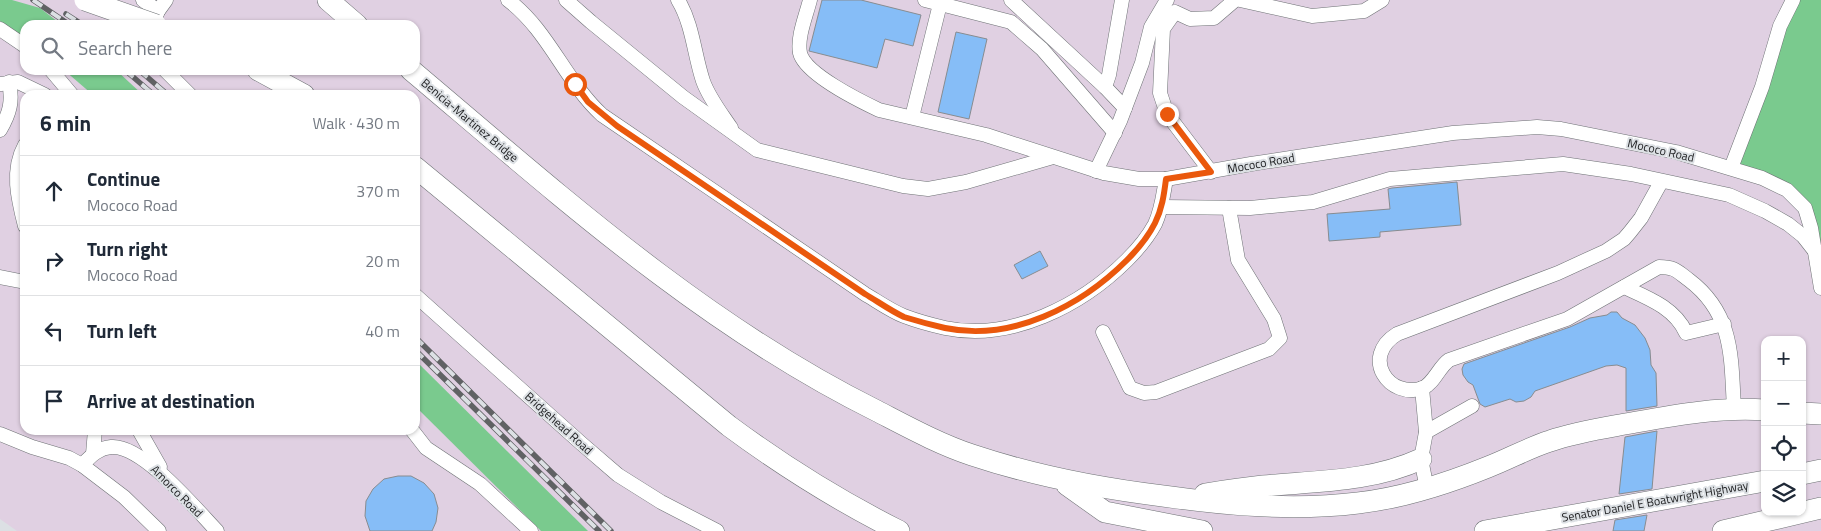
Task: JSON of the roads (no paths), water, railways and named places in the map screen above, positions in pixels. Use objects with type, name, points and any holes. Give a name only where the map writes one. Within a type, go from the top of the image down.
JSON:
[{"type":"highway","points":[[84,0],[158,15]]},
{"type":"highway","points":[[328,0],[351,20]]},
{"type":"highway","points":[[267,75],[295,90]]},
{"type":"highway","name":"Benicia-Martinez Bridge","points":[[417,75],[618,243],[689,297],[787,361],[864,405],[970,454],[1061,480]]},
{"type":"highway","points":[[420,171],[729,426],[826,492],[899,531]]},
{"type":"highway","points":[[1061,480],[1099,488],[1254,506],[1322,506],[1380,500],[1427,488],[1485,468],[1564,436],[1686,413],[1734,409],[1761,410]]},
{"type":"highway","points":[[1806,413],[1821,414]]},
{"type":"highway","points":[[1177,498],[1261,486],[1340,480],[1411,464],[1421,459]]},
{"type":"highway","points":[[1806,473],[1821,470]]},
{"type":"highway","points":[[1061,480],[1105,512],[1202,531]]},
{"type":"highway","name":"Senator Daniel E Boatwright Highway","points":[[1485,531],[1761,482]]},
{"type":"highway","points":[[1722,531],[1821,508]]},
{"type":"highway","points":[[1138,519],[1158,531]]},
{"type":"street","points":[[144,0],[158,15]]},
{"type":"street","points":[[508,0],[520,8],[536,26],[588,102],[602,115],[865,294],[904,316],[946,328],[971,330],[1000,328],[1026,323],[1056,312],[1088,294],[1115,272],[1146,238],[1162,207],[1166,179]]},
{"type":"street","points":[[566,0],[590,22],[683,97],[757,150],[903,186],[928,189],[966,182],[1053,157]]},
{"type":"street","points":[[678,0],[689,26],[703,82],[712,100],[739,138]]},
{"type":"street","name":"Mococo Road","points":[[810,0],[800,38],[800,52],[804,63],[813,72],[864,103],[880,110],[986,135],[1096,171],[1139,178],[1166,179],[1260,162],[1453,133],[1537,127],[1561,129],[1676,152],[1762,178],[1787,190],[1805,208],[1811,228],[1821,288]]},
{"type":"street","points":[[925,0],[1011,22],[1042,49],[1115,133]]},
{"type":"street","points":[[1011,0],[1105,86],[1125,108]]},
{"type":"street","points":[[1105,86],[1109,75],[1122,0]]},
{"type":"street","points":[[1096,171],[1125,108],[1142,63],[1152,27],[1167,0]]},
{"type":"street","points":[[1211,172],[1167,114],[1160,93],[1163,29],[1175,12],[1190,19],[1214,18],[1235,0]]},
{"type":"street","points":[[1240,0],[1292,6],[1312,16],[1364,11],[1382,0]]},
{"type":"street","points":[[1731,168],[1762,87],[1780,26],[1793,0]]},
{"type":"street","points":[[912,117],[940,4]]},
{"type":"street","points":[[0,29],[20,43]]},
{"type":"street","points":[[55,75],[68,90]]},
{"type":"street","points":[[170,75],[185,90]]},
{"type":"street","points":[[4,83],[18,82],[36,90]]},
{"type":"street","points":[[0,130],[11,107],[12,94],[4,83]]},
{"type":"street","points":[[20,154],[16,172],[20,201]]},
{"type":"street","points":[[1162,207],[1250,208],[1313,202],[1390,179],[1563,164],[1631,174],[1661,182],[1729,195],[1766,211],[1788,224],[1814,250]]},
{"type":"street","points":[[1661,182],[1641,218],[1630,232],[1606,251],[1558,273],[1403,331],[1391,337],[1382,348],[1379,354],[1379,362],[1387,380],[1398,387],[1422,388],[1430,382],[1440,368],[1449,360],[1567,318],[1659,267],[1671,267],[1696,286],[1718,312],[1724,324],[1731,356],[1734,409]]},
{"type":"street","points":[[1103,332],[1130,388],[1144,393],[1156,392],[1269,349],[1280,338],[1274,319],[1238,260],[1229,208]]},
{"type":"street","points":[[0,277],[20,281]]},
{"type":"street","points":[[1624,287],[1659,304],[1681,322],[1686,333],[1724,324]]},
{"type":"street","name":"Bridgehead Road","points":[[420,299],[618,475],[661,502],[717,531]]},
{"type":"street","points":[[1422,388],[1426,432],[1421,459],[1427,488]]},
{"type":"street","points":[[1426,432],[1472,406]]},
{"type":"street","points":[[0,434],[32,447],[69,458],[82,465],[124,497],[159,531]]},
{"type":"street","points":[[93,454],[95,435]]},
{"type":"street","points":[[142,435],[168,480]]},
{"type":"street","points":[[416,435],[426,448],[480,484],[531,531]]},
{"type":"street","name":"Amorco Road","points":[[82,465],[93,454],[111,446],[120,447],[134,453],[168,480],[217,531]]},
{"type":"railway","points":[[33,0],[63,20]]},
{"type":"railway","points":[[66,14],[75,20]]},
{"type":"railway","points":[[131,75],[148,90]]},
{"type":"railway","points":[[145,75],[162,90]]},
{"type":"railway","points":[[420,342],[611,531]]},
{"type":"railway","points":[[420,355],[599,531]]}]
